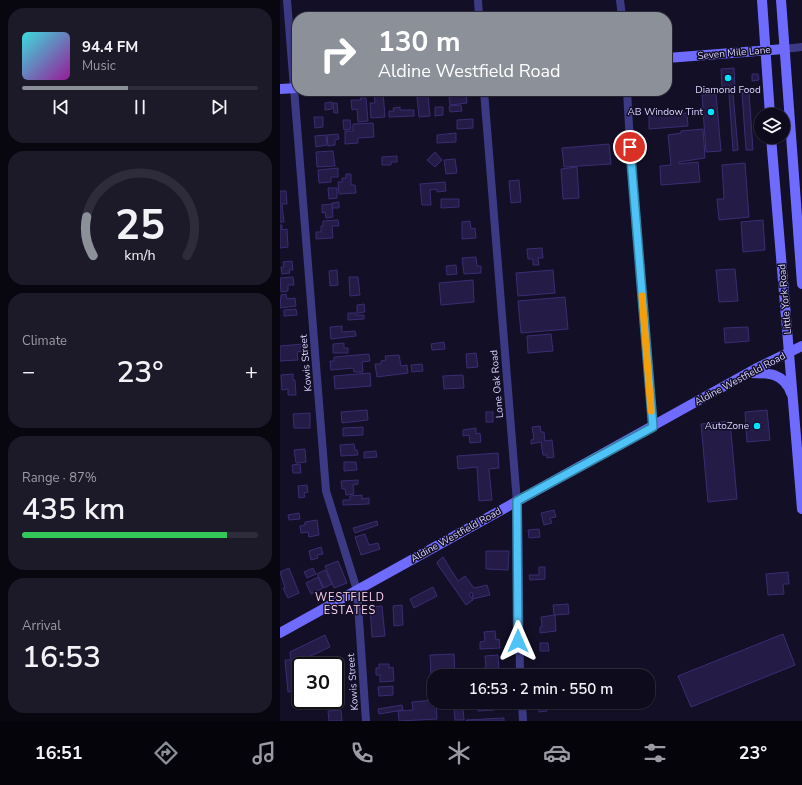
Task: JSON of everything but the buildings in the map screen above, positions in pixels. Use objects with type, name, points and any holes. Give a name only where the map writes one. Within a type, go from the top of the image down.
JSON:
[{"type":"main road","points":[[762,0],[770,108]]},
{"type":"main road","name":"Little York Road","points":[[781,0],[802,284]]},
{"type":"main road","name":"Seven Mile Lane","points":[[672,58],[784,49]]},
{"type":"main road","points":[[280,89],[292,88]]},
{"type":"main road","name":"Little York Road","points":[[772,144],[802,509]]},
{"type":"main road","name":"Aldine Westfield Road","points":[[280,633],[748,373],[802,346]]},
{"type":"main road","points":[[748,373],[768,373],[780,378],[788,385],[793,401]]},
{"type":"street","name":"Kowis Street","points":[[286,0],[292,59]]},
{"type":"street","points":[[478,0],[479,12]]},
{"type":"street","points":[[620,0],[621,12]]},
{"type":"street","name":"Seven Mile Lane","points":[[784,49],[802,47]]},
{"type":"street","name":"Kowis Street","points":[[296,96],[326,491],[356,590],[366,721]]},
{"type":"street","name":"Lone Oak Road","points":[[484,96],[517,501],[520,669]]},
{"type":"street","points":[[627,96],[630,161],[653,427]]},
{"type":"street","points":[[522,709],[523,721]]},
{"type":"slow traffic","points":[[642,296],[651,411]]},
{"type":"place","name":"Diamond Food","points":[[728,78]]},
{"type":"place","name":"AB Window Tint","points":[[711,112]]},
{"type":"place","name":"AutoZone","points":[[757,426]]},
{"type":"district","name":"WESTFIELD ESTATES","points":[[350,603]]},
{"type":"route","points":[[518,641],[517,501],[653,427],[630,147]]}]
